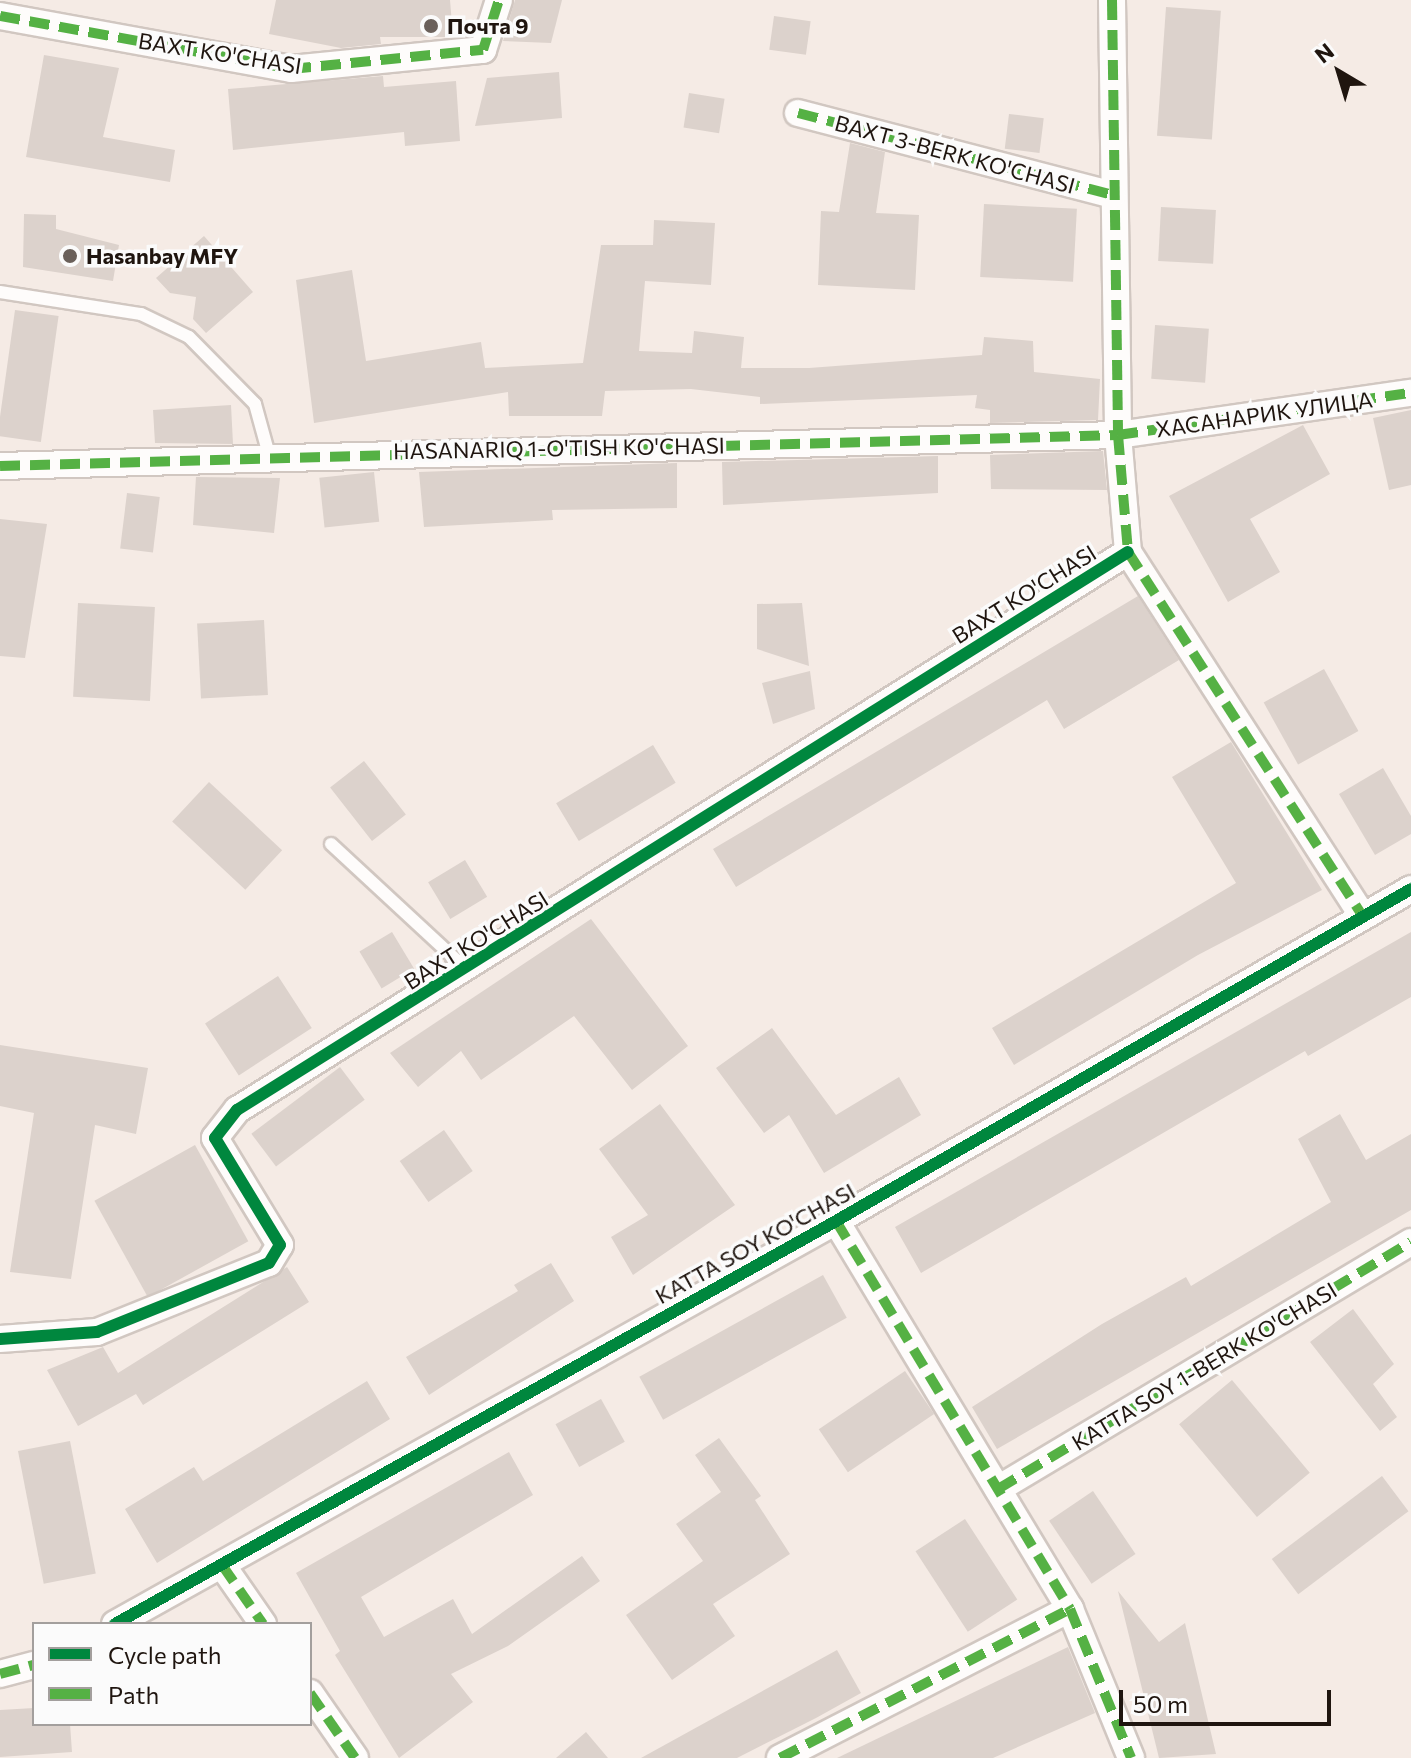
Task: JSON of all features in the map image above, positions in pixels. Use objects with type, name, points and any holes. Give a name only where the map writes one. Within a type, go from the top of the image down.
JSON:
[{"type":"street","name":"BAXT KO'CHASI","points":[[0,16],[291,69],[483,50],[499,0]]},
{"type":"street","name":"BAXT KO'CHASI","points":[[1112,0],[1112,195],[1118,435],[1128,552],[1362,915]]},
{"type":"street","name":"BAXT 3-BERK KO'CHASI","points":[[798,113],[1112,195]]},
{"type":"street","name":"ХАСАНАРИК УЛИЦА","points":[[1118,435],[1411,393]]},
{"type":"street","name":"HASANARIQ 1-O'TISH KO'CHASI","points":[[0,466],[269,455],[1118,435]]},
{"type":"street","name":"BAXT KO'CHASI","points":[[0,1339],[97,1332],[269,1263],[280,1245],[215,1138],[217,1130],[237,1110],[468,970],[1128,552]]},
{"type":"street","name":"KATTA SOY KO'CHASI","points":[[119,1622],[836,1221],[1411,889]]},
{"type":"street","points":[[836,1221],[1070,1609],[1131,1758]]},
{"type":"street","name":"KATTA SOY 1-BERK KO'CHASI","points":[[998,1489],[1411,1242]]},
{"type":"street","points":[[222,1565],[262,1622]]},
{"type":"street","points":[[780,1758],[1070,1609]]},
{"type":"street","points":[[0,1674],[32,1666]]},
{"type":"street","points":[[312,1696],[355,1758]]},
{"type":"lane","points":[[0,292],[141,314],[189,337],[255,404],[269,455]]},
{"type":"lane","points":[[331,844],[468,970]]},
{"type":"building","points":[[276,0],[450,0],[453,37],[380,37],[381,44],[341,48],[269,34]]},
{"type":"building","points":[[515,0],[562,0],[551,43],[503,41]]},
{"type":"building","points":[[1166,7],[1221,11],[1212,140],[1157,136]]},
{"type":"building","points":[[774,16],[811,21],[806,55],[769,50]]},
{"type":"building","points":[[44,55],[119,68],[103,137],[175,150],[170,182],[26,157]]},
{"type":"building","points":[[559,72],[562,118],[475,126],[487,78]]},
{"type":"building","points":[[383,76],[384,87],[456,81],[460,141],[405,146],[404,132],[233,150],[228,89]]},
{"type":"building","points":[[689,93],[725,99],[719,133],[684,128]]},
{"type":"building","points":[[1009,114],[1044,118],[1039,153],[1005,149]]},
{"type":"building","points":[[850,143],[885,152],[876,213],[919,215],[915,290],[818,285],[821,211],[839,212]]},
{"type":"building","points":[[984,204],[1077,209],[1073,282],[980,277]]},
{"type":"building","points":[[1161,207],[1216,210],[1213,264],[1158,261]]},
{"type":"building","name":"Hasanbay MFY","points":[[24,214],[56,215],[56,229],[119,245],[113,281],[23,267]]},
{"type":"building","points":[[654,220],[715,223],[711,285],[645,281],[639,351],[692,353],[694,331],[744,337],[741,368],[809,368],[982,355],[984,337],[1033,341],[1034,372],[1100,379],[1098,420],[990,423],[990,410],[975,408],[977,395],[760,404],[760,397],[691,389],[605,391],[602,416],[509,416],[508,392],[314,423],[296,280],[352,270],[366,361],[481,342],[485,368],[583,363],[601,245],[653,245]]},
{"type":"building","points":[[204,236],[253,292],[206,333],[193,319],[196,297],[170,293],[156,278]]},
{"type":"building","points":[[15,310],[59,316],[41,442],[0,436]]},
{"type":"building","points":[[1155,325],[1209,329],[1205,383],[1151,379]]},
{"type":"building","points":[[231,405],[233,444],[155,443],[153,410]]},
{"type":"building","points":[[1411,410],[1411,485],[1389,490],[1373,418]]},
{"type":"building","points":[[1303,425],[1330,474],[1250,519],[1280,572],[1228,602],[1169,496]]},
{"type":"building","points":[[1103,451],[1107,490],[991,489],[990,455]]},
{"type":"building","points":[[938,456],[938,493],[723,505],[722,462]]},
{"type":"building","points":[[677,463],[677,508],[552,510],[553,520],[424,527],[419,472]]},
{"type":"building","points":[[374,472],[379,522],[325,527],[319,478]]},
{"type":"building","points":[[196,477],[280,478],[274,533],[193,525]]},
{"type":"building","points":[[127,493],[160,497],[153,553],[120,549]]},
{"type":"building","points":[[0,519],[47,524],[25,658],[0,656]]},
{"type":"building","points":[[1138,596],[1179,660],[1064,729],[1047,700],[736,887],[713,849]]},
{"type":"building","points":[[78,603],[155,607],[150,701],[73,697]]},
{"type":"building","points":[[802,603],[809,666],[757,649],[757,604]]},
{"type":"building","points":[[264,620],[268,695],[201,698],[197,624]]},
{"type":"building","points":[[1324,669],[1358,731],[1298,765],[1264,702]]},
{"type":"building","points":[[810,671],[815,709],[773,724],[762,683]]},
{"type":"building","points":[[1231,742],[1322,890],[1198,955],[1014,1065],[992,1028],[1236,883],[1172,777]]},
{"type":"building","points":[[653,745],[676,783],[579,841],[556,803]]},
{"type":"building","points":[[364,761],[406,815],[372,841],[330,787]]},
{"type":"building","points":[[1383,768],[1411,816],[1411,834],[1375,855],[1339,794]]},
{"type":"building","points":[[209,782],[282,850],[245,890],[172,821]]},
{"type":"building","points":[[465,860],[487,897],[450,919],[428,882]]},
{"type":"building","points":[[591,919],[688,1046],[632,1090],[574,1016],[481,1080],[461,1051],[418,1087],[390,1053]]},
{"type":"building","points":[[392,932],[414,969],[382,988],[359,952]]},
{"type":"building","points":[[1411,932],[1411,997],[1308,1056],[1305,1051],[921,1273],[895,1227]]},
{"type":"building","points":[[278,976],[312,1028],[239,1075],[205,1023]]},
{"type":"building","points":[[772,1028],[836,1115],[899,1077],[921,1115],[824,1173],[789,1115],[764,1133],[716,1068]]},
{"type":"building","points":[[0,1045],[148,1068],[136,1134],[95,1125],[71,1279],[10,1272],[34,1113],[0,1106]]},
{"type":"building","points":[[340,1067],[365,1100],[276,1167],[251,1134]]},
{"type":"building","points":[[660,1104],[735,1205],[633,1275],[611,1237],[648,1215],[599,1149]]},
{"type":"building","points":[[1340,1114],[1366,1160],[1411,1134],[1411,1210],[997,1449],[972,1407],[1102,1324],[1186,1277],[1191,1286],[1331,1202],[1298,1139]]},
{"type":"building","points":[[444,1130],[473,1171],[428,1202],[400,1161]]},
{"type":"building","points":[[195,1145],[248,1241],[148,1297],[94,1201]]},
{"type":"building","points":[[551,1263],[574,1301],[429,1395],[406,1357],[518,1291],[514,1285]]},
{"type":"building","points":[[287,1267],[309,1302],[143,1405],[136,1394],[78,1426],[47,1370],[103,1347],[118,1373]]},
{"type":"building","points":[[823,1275],[847,1318],[663,1420],[639,1377]]},
{"type":"building","points":[[1353,1309],[1394,1364],[1373,1384],[1397,1417],[1380,1431],[1310,1342]]},
{"type":"building","points":[[905,1371],[934,1414],[848,1472],[819,1429]]},
{"type":"building","points":[[1232,1380],[1310,1473],[1257,1517],[1179,1424]]},
{"type":"building","points":[[367,1381],[390,1419],[157,1563],[125,1509],[194,1467],[203,1481]]},
{"type":"building","points":[[601,1399],[625,1442],[579,1467],[556,1424]]},
{"type":"building","points":[[719,1438],[761,1496],[755,1500],[790,1554],[713,1604],[735,1636],[672,1680],[626,1615],[703,1561],[676,1524],[721,1492],[695,1455]]},
{"type":"building","points":[[70,1441],[96,1574],[44,1584],[18,1451]]},
{"type":"building","points":[[509,1452],[533,1495],[361,1597],[384,1637],[453,1599],[472,1634],[582,1556],[600,1581],[508,1646],[451,1674],[473,1702],[399,1758],[335,1655],[340,1651],[296,1573]]},
{"type":"building","points":[[1382,1476],[1408,1511],[1298,1594],[1272,1559]]},
{"type":"building","points":[[1093,1491],[1135,1554],[1092,1584],[1049,1521]]},
{"type":"building","points":[[965,1519],[1017,1600],[968,1632],[916,1551]]},
{"type":"building","points":[[1118,1591],[1159,1642],[1185,1623],[1216,1754],[1159,1758]]},
{"type":"building","points":[[1068,1647],[1095,1713],[993,1758],[837,1758]]},
{"type":"building","points":[[837,1650],[861,1693],[816,1718],[737,1758],[641,1758]]},
{"type":"building","points":[[32,1708],[32,1726],[70,1726],[72,1752],[0,1757],[0,1710]]},
{"type":"building","points":[[586,1732],[608,1758],[556,1758]]},
{"type":"marked path","points":[[0,16],[291,69],[483,50],[499,0]]},
{"type":"marked path","points":[[1112,0],[1118,435],[1128,552],[1362,915]]},
{"type":"marked path","points":[[798,113],[1112,195]]},
{"type":"marked path","points":[[0,466],[1118,435],[1411,393]]},
{"type":"marked path","points":[[836,1221],[1070,1609],[1131,1758]]},
{"type":"marked path","points":[[998,1489],[1411,1242]]},
{"type":"marked path","points":[[222,1565],[262,1622]]},
{"type":"marked path","points":[[780,1758],[1070,1609]]},
{"type":"marked path","points":[[0,1674],[32,1666]]},
{"type":"marked path","points":[[312,1696],[355,1758]]},
{"type":"cycle path","points":[[0,1339],[97,1332],[269,1263],[280,1245],[215,1138],[237,1110],[1128,552]]},
{"type":"cycle path","points":[[119,1622],[836,1221],[1411,889]]},
{"type":"place","name":"Почта 9","points":[[431,26]]},
{"type":"place","name":"Hasanbay MFY","points":[[70,256]]}]
